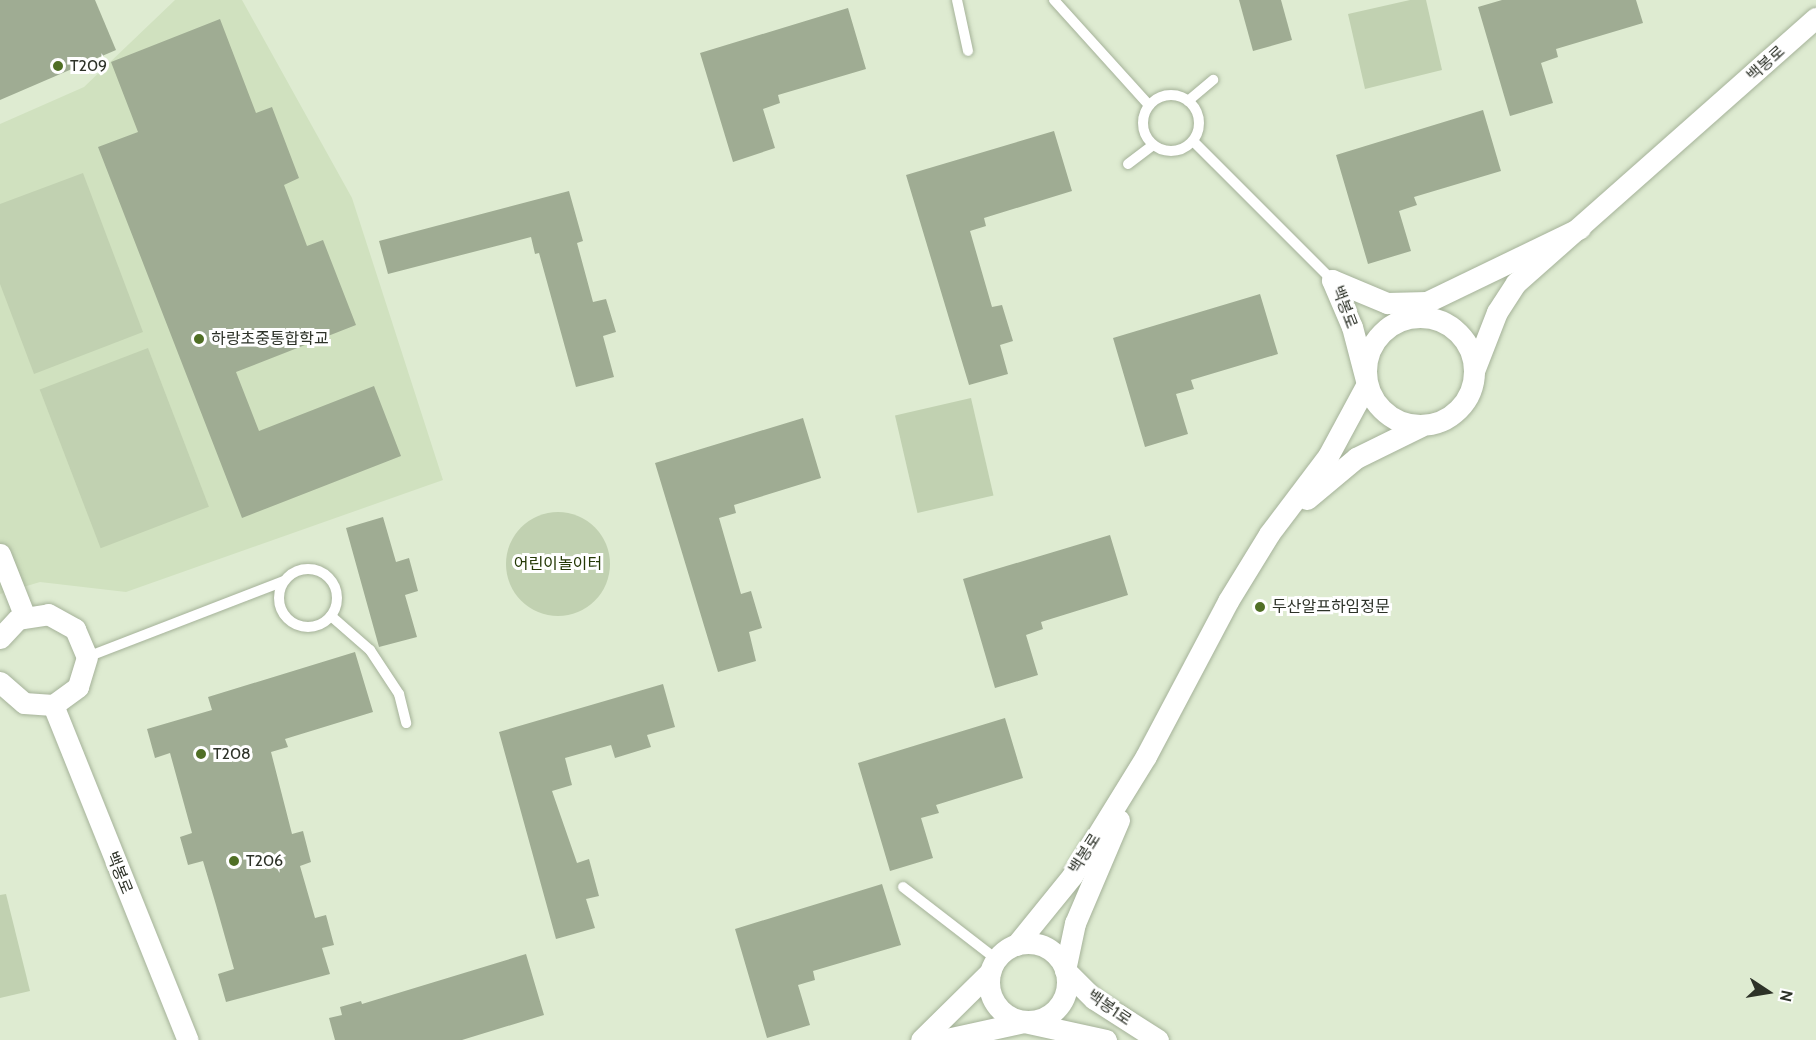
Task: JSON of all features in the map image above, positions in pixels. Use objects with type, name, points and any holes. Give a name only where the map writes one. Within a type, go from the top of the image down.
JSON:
[{"type":"street","name":"백봉로","points":[[1474,371],[1497,312],[1516,283],[1816,18]]},
{"type":"street","name":"백봉로","points":[[1332,280],[1387,303],[1427,302],[1580,228]]},
{"type":"street","name":"백봉로","points":[[1430,317],[1465,300],[1508,267],[1580,228]]},
{"type":"street","name":"백봉로","points":[[1016,945],[1054,903],[1146,756],[1228,601],[1269,534],[1328,456],[1367,384],[1352,327],[1332,280]]},
{"type":"street","points":[[1411,317],[1430,317],[1448,324],[1462,336],[1472,353],[1474,371],[1471,390],[1462,405],[1449,417],[1425,424],[1400,422],[1385,413],[1367,384],[1368,358],[1379,335],[1393,323],[1411,317]]},
{"type":"street","name":"백봉로","points":[[1269,534],[1356,458],[1425,424]]},
{"type":"street","points":[[0,554],[25,617]]},
{"type":"street","points":[[0,638],[6,628],[25,617],[48,614],[63,620],[83,642],[87,657],[78,687],[53,705],[24,703],[11,696],[0,682]]},
{"type":"street","name":"백봉로","points":[[53,705],[188,1040]]},
{"type":"street","name":"백봉로","points":[[1065,970],[1075,923],[1146,756]]},
{"type":"street","points":[[921,1040],[1016,945],[1028,943],[1051,950],[1065,970],[1066,994],[1059,1006],[1037,1021],[952,1039]]},
{"type":"street","points":[[993,966],[989,985],[1000,1009],[1024,1022]]},
{"type":"street","name":"백봉1로","points":[[1065,970],[1094,999],[1158,1040]]},
{"type":"street","name":"백봉1로","points":[[1024,1022],[1106,1040]]},
{"type":"lane","points":[[957,0],[968,51]]},
{"type":"lane","points":[[1054,0],[1149,105]]},
{"type":"lane","points":[[1188,101],[1213,80]]},
{"type":"lane","points":[[1168,95],[1188,101],[1199,120],[1193,141],[1174,152],[1153,145],[1143,126],[1149,105],[1168,95]]},
{"type":"lane","points":[[1193,141],[1332,280]]},
{"type":"lane","points":[[1128,164],[1153,145]]},
{"type":"lane","points":[[87,657],[284,581],[300,570],[320,571],[328,577],[337,594],[331,616],[310,628],[292,624],[285,617],[278,600],[284,581]]},
{"type":"lane","points":[[331,616],[370,650],[399,694],[406,723]]},
{"type":"lane","points":[[903,887],[993,966]]},
{"type":"shaded area","name":"하랑초중통합학교","points":[[175,0],[242,0],[352,198],[443,480],[126,592],[40,582],[0,594],[0,124],[84,87]]},
{"type":"green space","points":[[1410,0],[1426,0],[1442,70],[1365,89],[1348,14]]},
{"type":"green space","points":[[83,173],[143,332],[34,374],[0,284],[0,204]]},
{"type":"green space","points":[[148,348],[209,507],[101,548],[40,390]]},
{"type":"green space","points":[[971,398],[993,495],[917,513],[895,416]]},
{"type":"green space","name":"어린이놀이터","points":[[558,512],[578,516],[595,527],[606,544],[610,564],[606,584],[595,601],[578,612],[558,616],[538,612],[521,601],[510,584],[506,564],[510,544],[521,527],[538,516]]},
{"type":"green space","points":[[6,894],[30,991],[0,998],[0,895]]},
{"type":"building","name":"T209","points":[[0,0],[95,0],[116,50],[0,100]]},
{"type":"building","points":[[1239,0],[1281,0],[1292,40],[1253,51]]},
{"type":"building","points":[[1502,0],[1636,0],[1643,23],[1556,49],[1558,57],[1541,63],[1553,103],[1510,116],[1478,7]]},
{"type":"building","points":[[848,8],[866,69],[778,95],[780,103],[763,109],[775,148],[733,162],[700,53]]},
{"type":"building","name":"하랑초중통합학교","points":[[220,19],[256,113],[272,107],[299,178],[284,185],[307,246],[323,240],[356,325],[236,372],[259,431],[374,386],[401,456],[242,518],[98,147],[138,132],[111,62]]},
{"type":"building","points":[[1483,110],[1501,171],[1414,197],[1417,205],[1399,211],[1411,251],[1368,264],[1336,155]]},
{"type":"building","points":[[1054,131],[1072,191],[984,218],[986,226],[970,231],[992,307],[1002,305],[1013,341],[1000,345],[1008,374],[969,385],[906,175]]},
{"type":"building","points":[[569,191],[583,241],[577,243],[593,302],[606,299],[616,332],[603,336],[614,377],[576,387],[539,253],[535,254],[531,237],[388,274],[379,241]]},
{"type":"building","points":[[1260,294],[1278,354],[1191,380],[1194,389],[1176,394],[1188,434],[1145,447],[1113,338]]},
{"type":"building","points":[[803,418],[821,478],[734,505],[736,513],[719,518],[741,594],[751,591],[762,628],[749,632],[756,661],[718,672],[655,463]]},
{"type":"building","points":[[383,517],[396,562],[409,558],[418,591],[405,595],[417,637],[379,647],[346,528]]},
{"type":"building","points":[[1110,535],[1128,595],[1041,622],[1043,629],[1026,635],[1038,675],[995,688],[963,579]]},
{"type":"building","points":[[355,652],[373,712],[285,739],[288,747],[271,752],[292,834],[303,831],[311,862],[300,866],[315,918],[326,915],[334,945],[322,948],[330,974],[226,1002],[218,974],[234,969],[216,905],[203,861],[188,865],[180,837],[192,833],[170,753],[155,758],[147,729],[212,710],[208,697]]},
{"type":"building","points":[[663,684],[675,727],[647,735],[651,747],[615,758],[611,745],[565,758],[572,785],[552,791],[577,863],[589,859],[599,896],[586,899],[595,928],[556,939],[499,732]]},
{"type":"building","points":[[1005,718],[1023,778],[936,805],[939,813],[921,818],[933,858],[890,871],[858,763]]},
{"type":"building","points":[[882,884],[901,945],[813,971],[815,980],[798,985],[810,1025],[767,1038],[735,929]]},
{"type":"building","points":[[526,954],[544,1015],[462,1040],[335,1040],[329,1018],[342,1015],[340,1007],[361,1001],[362,1004]]},
{"type":"place","name":"T209","points":[[58,66]]},
{"type":"place","name":"하랑초중통합학교","points":[[199,339]]},
{"type":"place","name":"두산알프하임정문","points":[[1260,607]]},
{"type":"place","name":"T208","points":[[201,754]]},
{"type":"place","name":"T206","points":[[234,861]]}]
